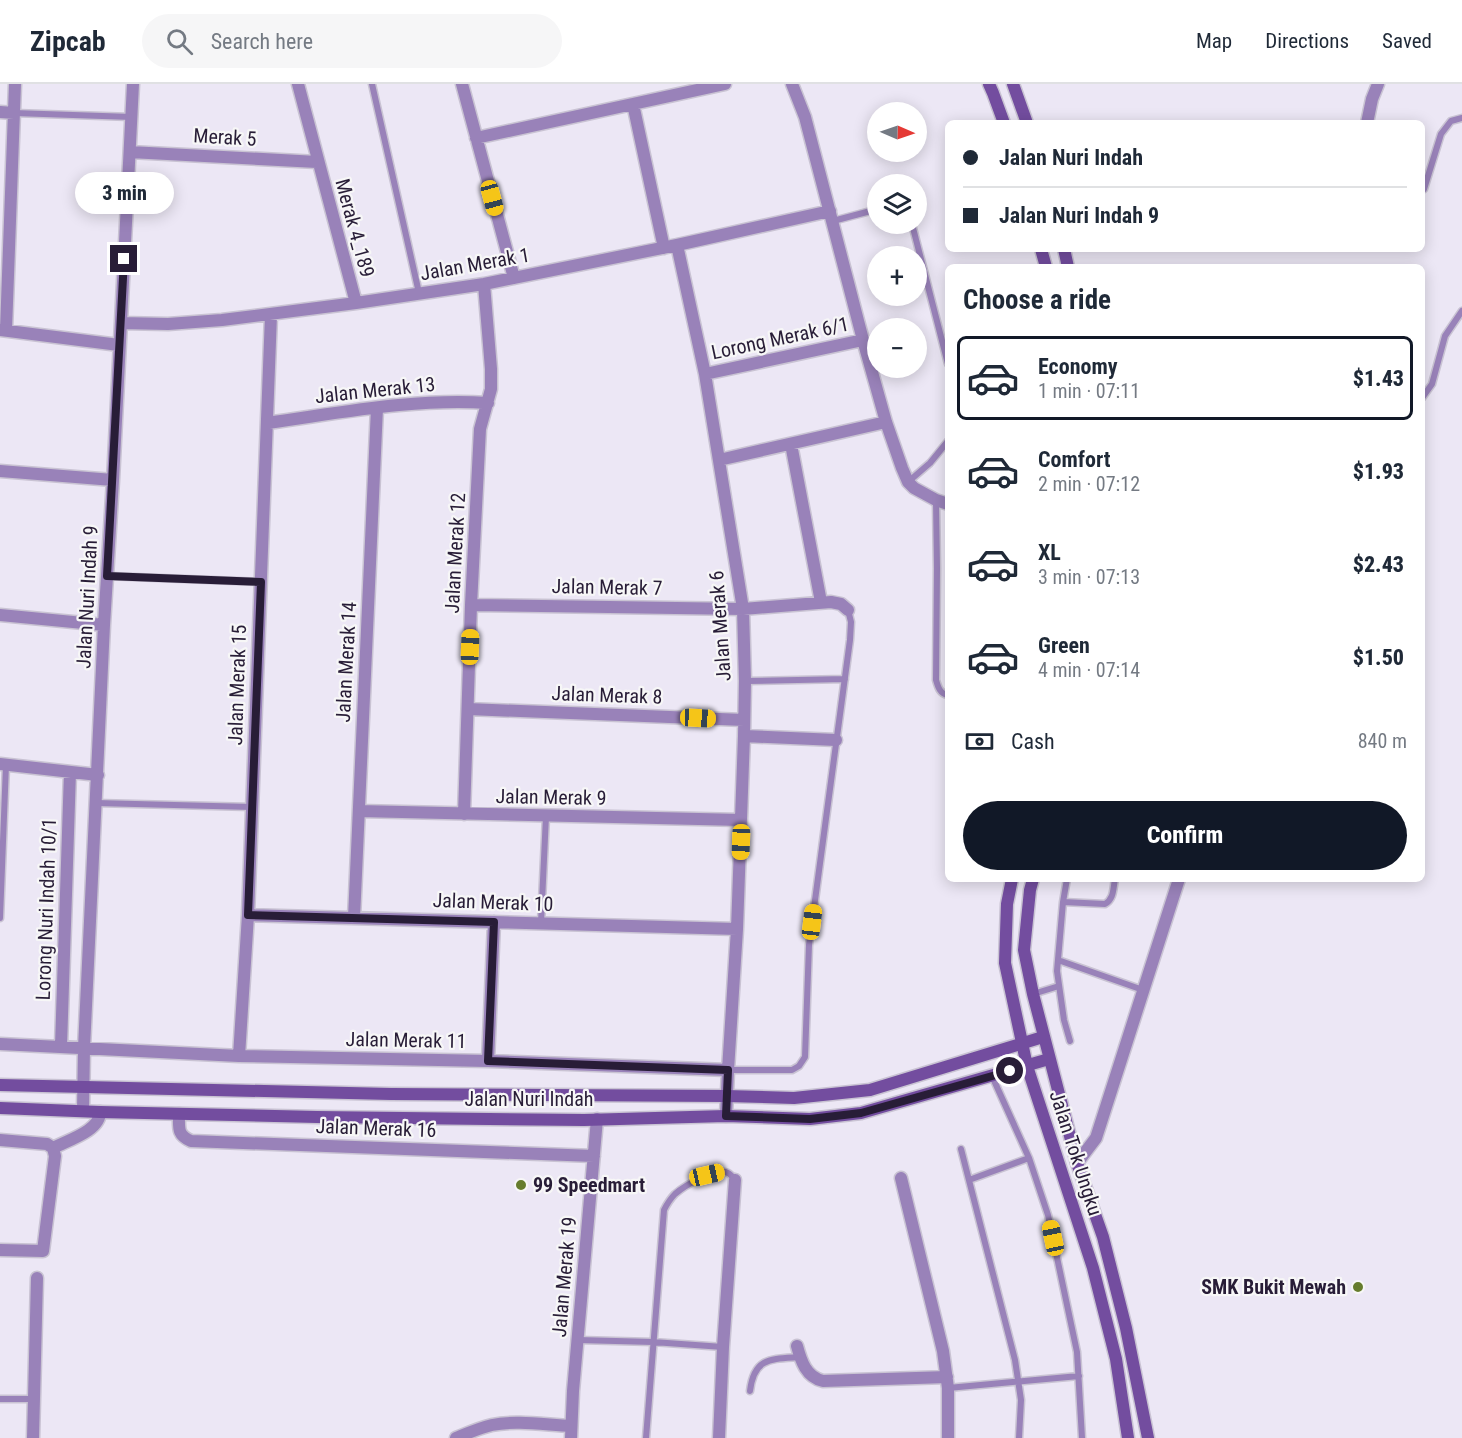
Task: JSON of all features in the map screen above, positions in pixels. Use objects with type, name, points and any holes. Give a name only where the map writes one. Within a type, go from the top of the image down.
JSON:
[{"type":"main road","points":[[989,84],[1003,120]]},
{"type":"main road","points":[[1012,84],[1026,120]]},
{"type":"main road","name":"Jalan Tok Ungku","points":[[1011,882],[1007,904],[1005,963],[1027,1066],[1093,1268],[1116,1359],[1128,1438]]},
{"type":"main road","name":"Jalan Tok Ungku","points":[[1032,882],[1024,950],[1033,994],[1077,1163],[1103,1237],[1126,1328],[1148,1438]]},
{"type":"main road","name":"Jalan Nuri Indah","points":[[0,1085],[391,1094],[794,1098],[870,1090],[1043,1037]]},
{"type":"main road","name":"Jalan Nuri Indah","points":[[0,1108],[179,1114],[597,1119],[726,1116],[810,1119],[861,1113],[1049,1059]]},
{"type":"street","points":[[15,84],[5,221],[3,330],[119,345]]},
{"type":"street","name":"Jalan Nuri Indah 9","points":[[83,1111],[104,625],[133,84]]},
{"type":"street","name":"Merak 4_189","points":[[298,84],[356,303]]},
{"type":"street","points":[[462,84],[514,278]]},
{"type":"street","points":[[476,138],[725,84]]},
{"type":"street","points":[[792,84],[805,117],[863,340],[886,422],[902,468],[908,482],[915,488],[942,502]]},
{"type":"street","points":[[1368,120],[1378,84]]},
{"type":"street","name":"Jalan Merak 6","points":[[633,104],[705,374],[743,609],[744,736],[737,929],[726,1116]]},
{"type":"street","points":[[0,112],[14,113]]},
{"type":"street","name":"Merak 5","points":[[130,152],[317,162]]},
{"type":"street","name":"Jalan Merak 1","points":[[121,323],[168,324],[271,315],[484,284],[832,216]]},
{"type":"street","name":"Jalan Merak 12","points":[[464,814],[480,429],[491,389],[484,284]]},
{"type":"street","name":"Jalan Merak 15","points":[[239,1056],[248,915],[271,315]]},
{"type":"street","name":"Lorong Merak 6/1","points":[[705,374],[863,340]]},
{"type":"street","name":"Jalan Merak 13","points":[[267,423],[419,403],[459,401],[488,403]]},
{"type":"street","name":"Jalan Merak 14","points":[[354,918],[377,408]]},
{"type":"street","points":[[719,460],[886,422]]},
{"type":"street","points":[[791,444],[821,602],[841,604],[848,610]]},
{"type":"street","points":[[0,471],[113,480]]},
{"type":"street","name":"Jalan Merak 7","points":[[471,605],[743,609],[821,602]]},
{"type":"street","points":[[0,615],[104,625]]},
{"type":"street","name":"Jalan Merak 8","points":[[468,709],[744,720]]},
{"type":"street","points":[[744,736],[836,740]]},
{"type":"street","points":[[3,764],[98,775]]},
{"type":"street","name":"Lorong Nuri Indah 10/1","points":[[61,1046],[70,772]]},
{"type":"street","name":"Jalan Merak 9","points":[[359,811],[741,820]]},
{"type":"street","points":[[1077,1163],[1096,1138],[1178,882]]},
{"type":"street","name":"Jalan Merak 10","points":[[248,915],[737,929]]},
{"type":"street","points":[[488,1061],[494,922]]},
{"type":"street","name":"Jalan Merak 11","points":[[0,1044],[239,1056],[488,1061],[728,1070]]},
{"type":"street","points":[[53,1148],[90,1130],[97,1124],[100,1112]]},
{"type":"street","name":"Jalan Merak 16","points":[[179,1114],[181,1134],[191,1141],[594,1156]]},
{"type":"street","name":"Jalan Merak 19","points":[[571,1432],[597,1119]]},
{"type":"street","points":[[0,1250],[43,1251],[55,1156],[53,1148],[47,1144],[1,1140]]},
{"type":"street","points":[[901,1178],[943,1351],[947,1382],[948,1438]]},
{"type":"street","points":[[719,1438],[735,1180]]},
{"type":"street","points":[[33,1438],[37,1278]]},
{"type":"street","points":[[798,1352],[809,1373],[823,1381],[947,1382]]},
{"type":"street","points":[[456,1438],[480,1428],[509,1423],[571,1432]]},
{"type":"lane","points":[[372,84],[419,293]]},
{"type":"lane","points":[[14,113],[132,117]]},
{"type":"lane","points":[[1425,186],[1441,134],[1451,121],[1462,118]]},
{"type":"lane","points":[[832,216],[867,211]]},
{"type":"lane","points":[[915,234],[945,352]]},
{"type":"lane","points":[[1425,394],[1432,384],[1445,336],[1462,311]]},
{"type":"lane","points":[[908,482],[930,463],[945,445]]},
{"type":"lane","points":[[942,502],[937,568],[936,680],[941,692],[945,694]]},
{"type":"lane","points":[[107,576],[261,582]]},
{"type":"lane","points":[[728,1070],[792,1070],[799,1066],[805,1057],[809,945],[850,640],[851,622],[848,610]]},
{"type":"lane","points":[[745,681],[845,679]]},
{"type":"lane","points":[[0,918],[3,764]]},
{"type":"lane","points":[[96,803],[252,807]]},
{"type":"lane","points":[[541,923],[546,816]]},
{"type":"lane","points":[[1066,882],[1057,971],[1064,1020],[1070,1041]]},
{"type":"lane","points":[[1063,902],[1105,904],[1112,898],[1115,882]]},
{"type":"lane","points":[[1058,960],[1144,990]]},
{"type":"lane","points":[[1033,994],[1059,986]]},
{"type":"lane","points":[[992,1076],[1029,1158],[1048,1215],[1077,1352],[1082,1438]]},
{"type":"lane","points":[[961,1149],[1016,1360],[1021,1400],[1019,1438]]},
{"type":"lane","points":[[969,1180],[1029,1158]]},
{"type":"lane","points":[[646,1438],[664,1210],[669,1200],[676,1194],[707,1175],[729,1173],[735,1180]]},
{"type":"lane","points":[[578,1340],[723,1347]]},
{"type":"lane","points":[[750,1391],[752,1377],[764,1362],[798,1352]]},
{"type":"lane","points":[[947,1382],[1018,1381],[1079,1376]]},
{"type":"lane","points":[[0,1399],[34,1399]]},
{"type":"place","name":"99 Speedmart","points":[[521,1185]]},
{"type":"place","name":"SMK Bukit Mewah","points":[[1358,1287]]},
{"type":"route","points":[[124,259],[107,576],[261,582],[248,915],[494,922],[488,1061],[728,1070],[726,1116],[810,1119],[861,1113],[1010,1071]]}]
